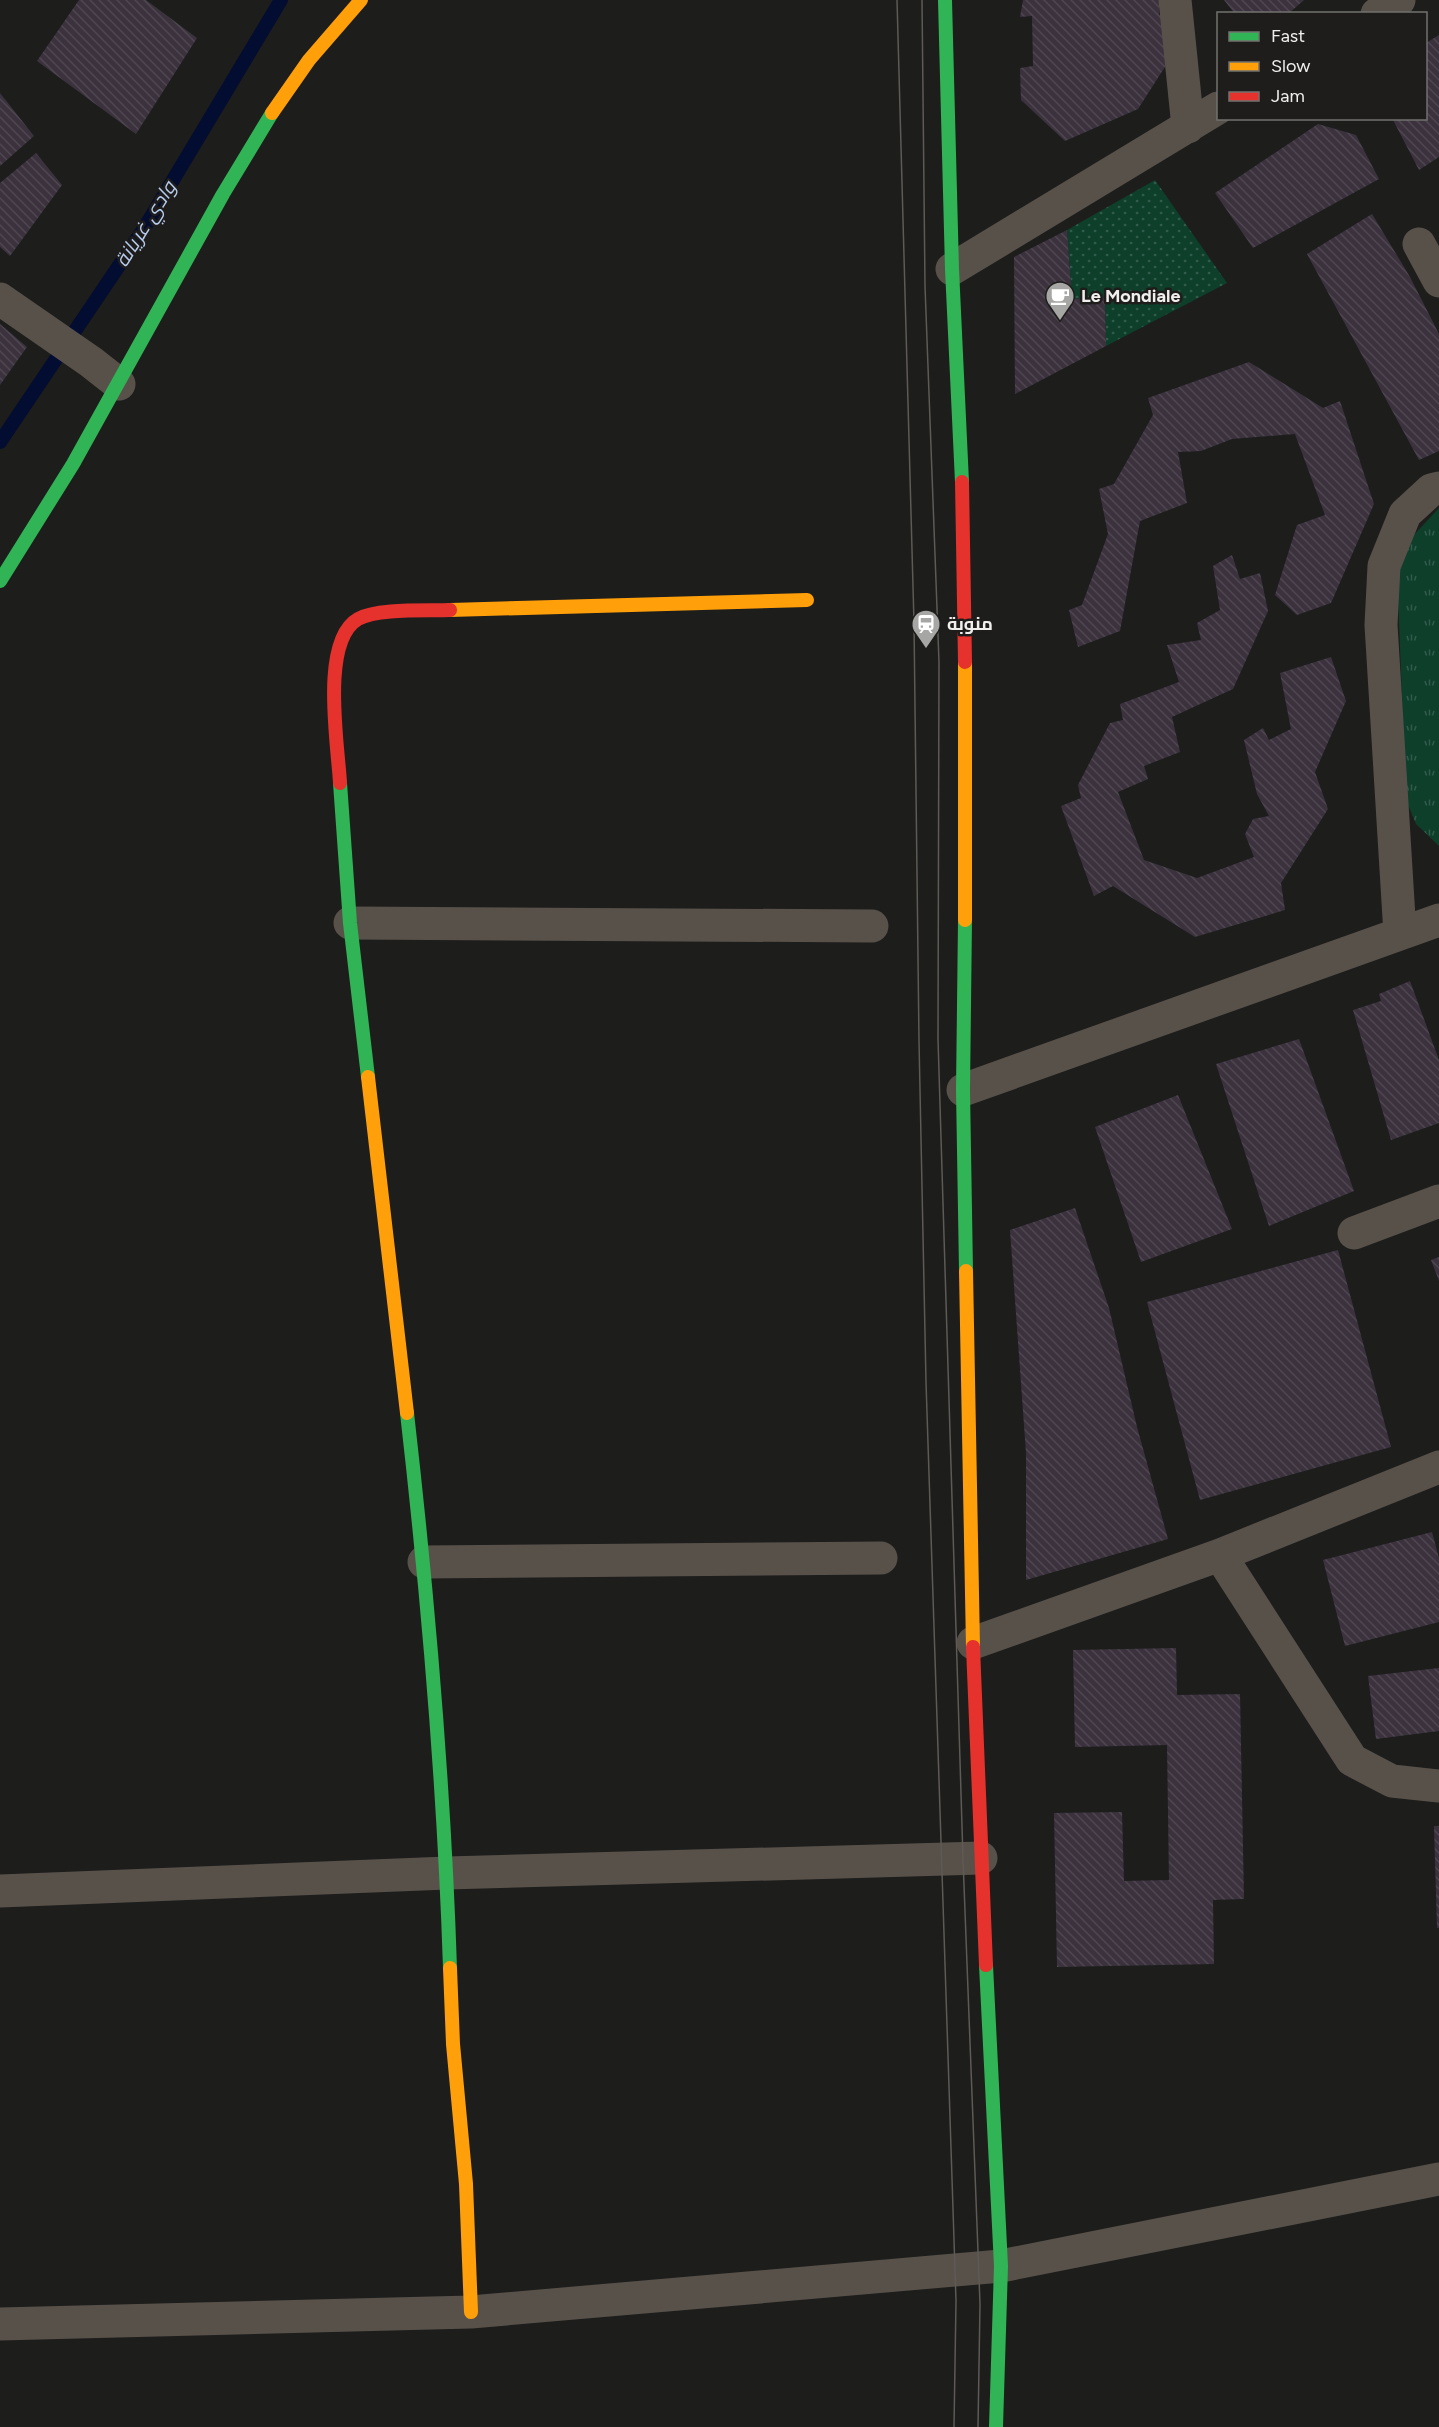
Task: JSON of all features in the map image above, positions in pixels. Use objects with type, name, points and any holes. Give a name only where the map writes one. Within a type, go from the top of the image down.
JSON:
[{"type":"main road","points":[[0,581],[36,527],[218,203],[289,88],[333,28],[361,0]]},
{"type":"main road","points":[[945,0],[952,269],[964,525],[966,856],[963,1090],[973,1643],[981,1858],[1002,2266],[996,2427]]},
{"type":"main road","points":[[471,2312],[466,2184],[453,2043],[447,1873],[424,1562],[350,923],[333,674],[343,634],[358,619],[385,612],[807,600]]},
{"type":"street","points":[[1175,0],[1188,127]]},
{"type":"street","points":[[1380,12],[1399,0]]},
{"type":"street","points":[[952,269],[1217,109]]},
{"type":"street","points":[[1419,244],[1439,281]]},
{"type":"street","points":[[0,299],[91,362],[118,384]]},
{"type":"street","points":[[1400,934],[1381,625],[1384,566],[1405,514],[1431,490],[1439,488]]},
{"type":"street","points":[[963,1090],[1439,920]]},
{"type":"street","points":[[350,923],[872,926]]},
{"type":"street","points":[[1354,1233],[1439,1200]]},
{"type":"street","points":[[973,1643],[1220,1555],[1439,1467]]},
{"type":"street","points":[[1220,1555],[1352,1760],[1392,1781],[1439,1786]]},
{"type":"street","points":[[424,1562],[881,1558]]},
{"type":"street","points":[[0,1891],[447,1873],[981,1858]]},
{"type":"street","points":[[0,2324],[471,2312],[1002,2266],[1439,2179]]},
{"type":"green space","points":[[1155,180],[1227,283],[1106,346],[1105,297],[1072,299],[1067,230]]},
{"type":"green space","points":[[1439,508],[1439,846],[1416,824],[1406,800],[1397,569],[1411,538]]},
{"type":"building","points":[[79,0],[146,0],[197,38],[136,134],[37,61]]},
{"type":"building","points":[[1023,0],[1159,0],[1159,15],[1168,14],[1170,59],[1138,109],[1065,141],[1021,100],[1020,68],[1033,66],[1032,16],[1020,17]]},
{"type":"building","points":[[1224,0],[1304,0],[1290,12],[1233,12]]},
{"type":"building","points":[[1439,35],[1439,157],[1419,170],[1393,120],[1427,120],[1427,42]]},
{"type":"building","points":[[0,93],[34,136],[0,166]]},
{"type":"building","points":[[1318,124],[1356,135],[1379,179],[1253,248],[1215,193]]},
{"type":"building","points":[[36,153],[62,185],[10,256],[0,247],[0,183]]},
{"type":"building","points":[[1372,214],[1410,277],[1439,334],[1439,451],[1419,460],[1307,254]]},
{"type":"building","name":"Le Mondiale","points":[[1067,230],[1072,299],[1105,297],[1106,346],[1015,394],[1014,257]]},
{"type":"building","points":[[0,324],[27,347],[0,385]]},
{"type":"building","points":[[1249,362],[1323,408],[1340,401],[1374,504],[1331,603],[1297,615],[1275,595],[1297,525],[1325,515],[1295,434],[1232,439],[1201,451],[1178,452],[1187,503],[1140,521],[1120,631],[1078,647],[1069,610],[1082,605],[1108,534],[1099,489],[1114,484],[1153,415],[1148,398]]},
{"type":"building","points":[[1232,555],[1240,579],[1260,573],[1268,611],[1233,689],[1172,717],[1180,752],[1144,766],[1148,779],[1118,792],[1144,860],[1197,878],[1254,857],[1245,834],[1253,819],[1269,816],[1257,794],[1244,740],[1263,728],[1269,740],[1291,729],[1280,673],[1331,657],[1346,701],[1315,772],[1328,809],[1281,883],[1285,910],[1195,937],[1113,886],[1094,896],[1061,806],[1081,798],[1078,785],[1110,723],[1123,720],[1120,704],[1179,682],[1167,645],[1201,640],[1197,623],[1220,610],[1213,566]]},
{"type":"building","points":[[1410,981],[1439,1060],[1439,1123],[1391,1140],[1353,1010],[1381,1001],[1379,994]]},
{"type":"building","points":[[1299,1039],[1354,1191],[1269,1226],[1216,1064]]},
{"type":"building","points":[[1178,1095],[1232,1229],[1141,1262],[1095,1127]]},
{"type":"building","points":[[1075,1208],[1109,1308],[1137,1427],[1168,1539],[1026,1580],[1026,1453],[1010,1230]]},
{"type":"building","points":[[1338,1250],[1391,1447],[1200,1500],[1147,1302]]},
{"type":"building","points":[[1439,1257],[1439,1281],[1431,1260]]},
{"type":"building","points":[[1432,1532],[1439,1558],[1439,1622],[1345,1646],[1323,1560]]},
{"type":"building","points":[[1176,1648],[1177,1695],[1240,1694],[1244,1899],[1213,1900],[1214,1964],[1057,1967],[1054,1813],[1122,1812],[1124,1881],[1169,1880],[1167,1745],[1075,1747],[1073,1650]]},
{"type":"building","points":[[1439,1668],[1439,1731],[1376,1739],[1368,1676]]},
{"type":"building","points":[[1434,1826],[1439,1826],[1439,1928],[1437,1928]]},
{"type":"waterway","name":"وادي غريانة","points":[[0,442],[143,230],[281,0]]},
{"type":"tram line","points":[[897,0],[914,623],[926,1382],[956,2301],[954,2427]]},
{"type":"tram line","points":[[922,0],[925,286],[939,662],[938,1039],[963,1859],[980,2304],[978,2427]]},
{"type":"traffic: fast","points":[[945,0],[952,269],[962,482]]},
{"type":"traffic: fast","points":[[0,581],[73,464],[223,194],[272,113]]},
{"type":"traffic: fast","points":[[340,783],[350,923],[368,1077]]},
{"type":"traffic: fast","points":[[965,920],[963,1090],[966,1271]]},
{"type":"traffic: fast","points":[[407,1413],[434,1690],[444,1829],[450,1968]]},
{"type":"traffic: fast","points":[[986,1965],[1001,2266],[996,2427]]},
{"type":"traffic: slow","points":[[272,113],[309,60],[361,0]]},
{"type":"traffic: slow","points":[[450,610],[807,600]]},
{"type":"traffic: slow","points":[[965,662],[965,920]]},
{"type":"traffic: slow","points":[[368,1077],[407,1413]]},
{"type":"traffic: slow","points":[[966,1271],[973,1647]]},
{"type":"traffic: slow","points":[[450,1968],[453,2044],[466,2184],[471,2312]]},
{"type":"traffic: jam","points":[[962,482],[965,662]]},
{"type":"traffic: jam","points":[[340,783],[334,695],[339,649],[346,631],[358,619],[366,615],[402,611],[450,610]]},
{"type":"traffic: jam","points":[[973,1647],[986,1965]]},
{"type":"place","name":"Le Mondiale","points":[[1060,322]]},
{"type":"place","name":"منوبة","points":[[926,650]]}]
